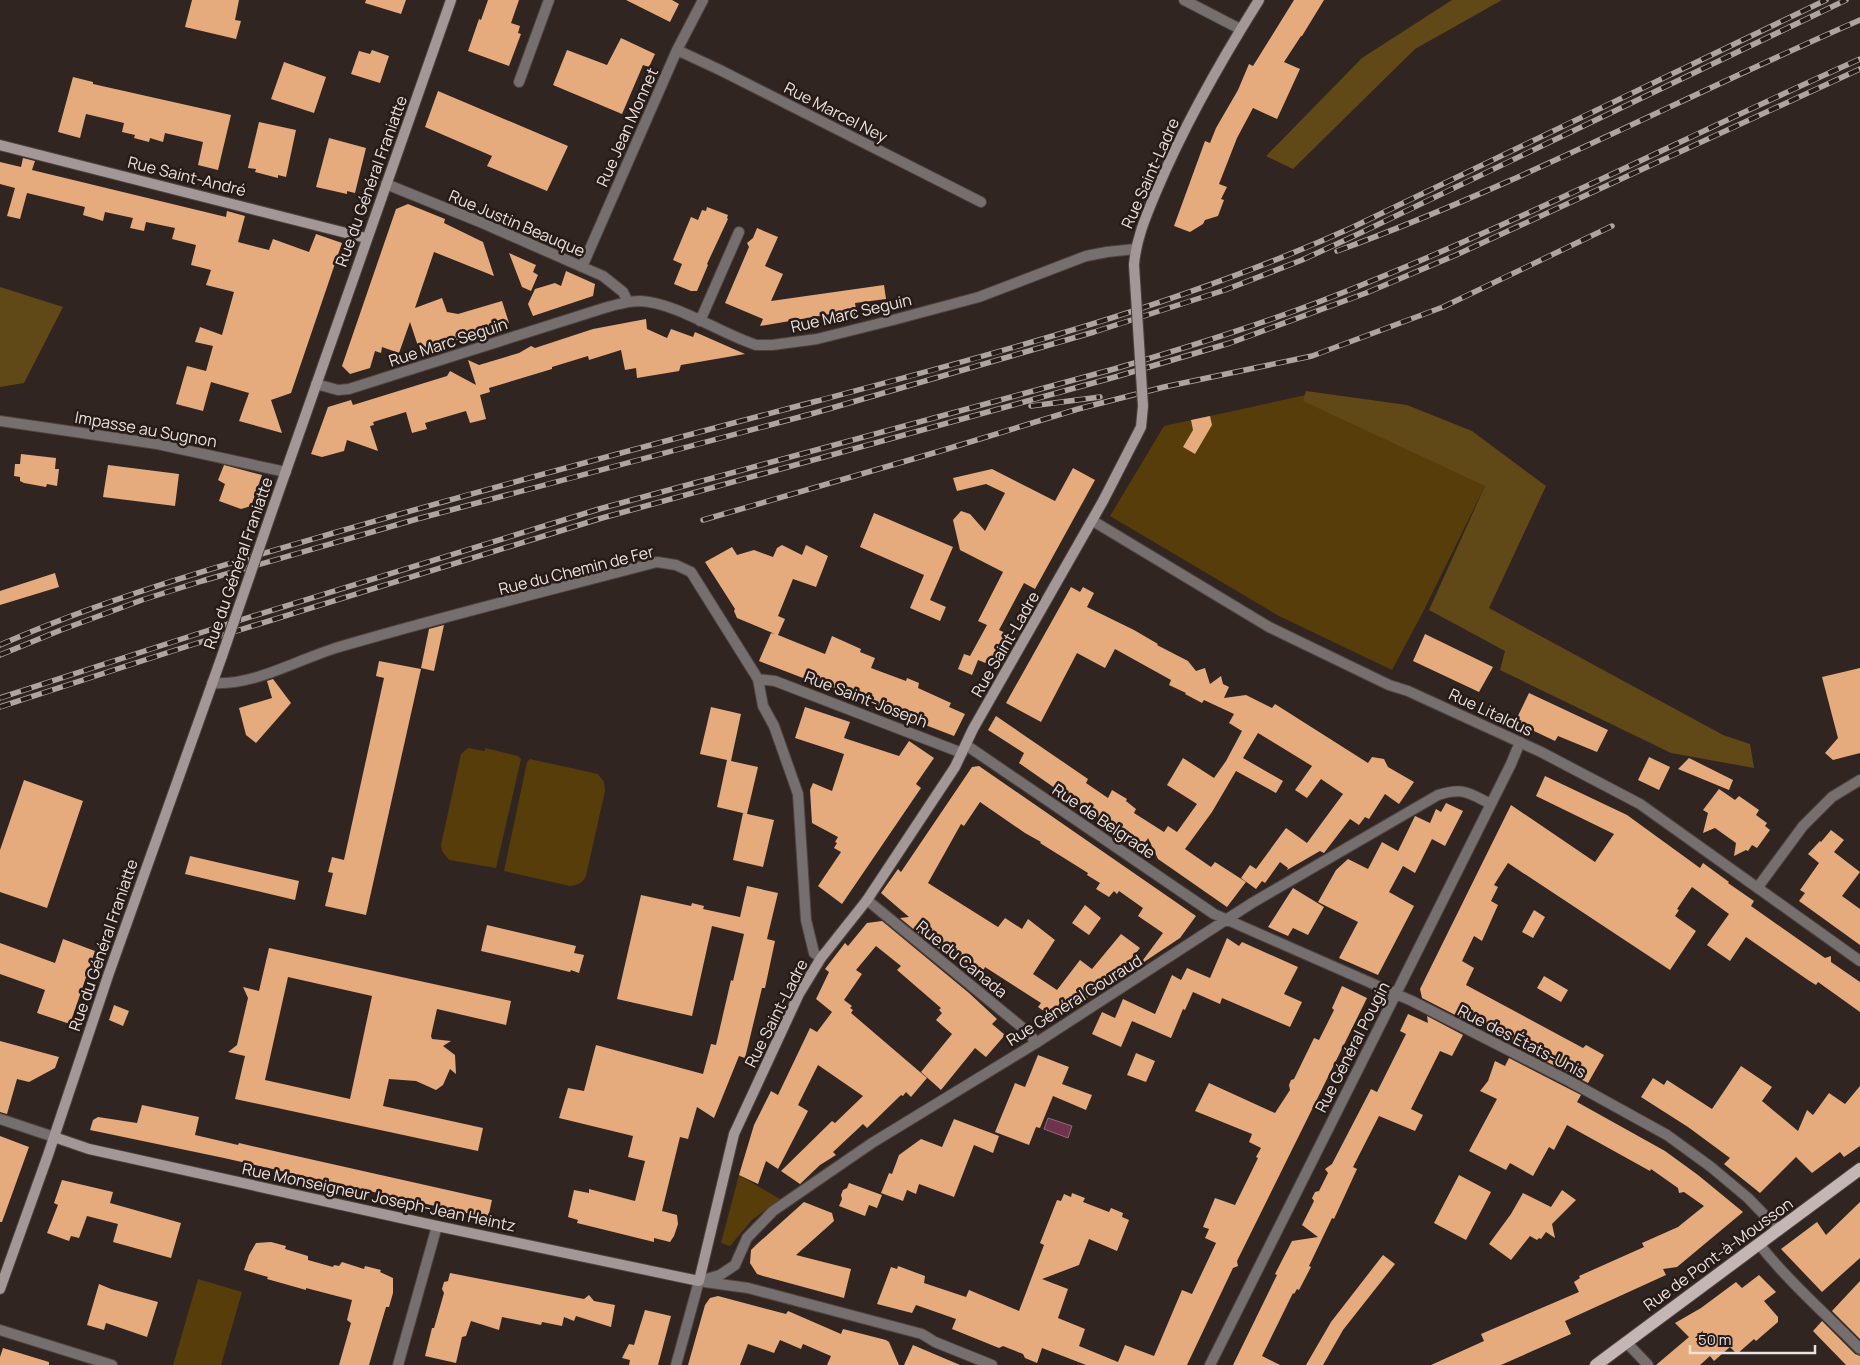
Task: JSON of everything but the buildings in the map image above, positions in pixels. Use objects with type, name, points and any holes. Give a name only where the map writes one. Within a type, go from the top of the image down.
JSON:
[{"type":"main road","name":"Rue de Pont-à-Mousson","points":[[1596,1365],[1860,1169]]},
{"type":"street","name":"Rue du Général Franiatte","points":[[0,1289],[366,238],[451,0]]},
{"type":"street","points":[[519,82],[549,0]]},
{"type":"street","name":"Rue Jean Monnet","points":[[582,268],[677,50],[703,0]]},
{"type":"street","points":[[1184,0],[1240,29]]},
{"type":"street","name":"Rue Saint-Ladre","points":[[699,1281],[734,1134],[799,994],[821,958],[867,900],[955,767],[1093,521],[1138,432],[1142,420],[1143,406],[1134,265],[1138,238],[1171,157],[1240,29],[1259,0]]},
{"type":"street","name":"Rue Marcel Ney","points":[[677,50],[981,202]]},
{"type":"street","name":"Rue Saint-André","points":[[0,145],[366,238]]},
{"type":"street","name":"Rue Justin Beauque","points":[[386,184],[480,222],[603,276],[624,292],[628,302]]},
{"type":"street","points":[[700,321],[739,232]]},
{"type":"street","name":"Rue Marc Seguin","points":[[316,384],[338,390],[349,389],[601,309],[639,301],[660,304],[756,344],[772,345],[817,339],[979,297],[1086,256],[1135,249]]},
{"type":"street","name":"Impasse au Sugnon","points":[[0,421],[157,444],[286,472]]},
{"type":"street","name":"Rue Litaldus","points":[[1093,521],[1269,627],[1389,685],[1408,691],[1520,742],[1640,804],[1860,961]]},
{"type":"street","name":"Rue du Chemin de Fer","points":[[212,683],[231,684],[285,667],[338,647],[657,562],[676,565],[691,572],[758,679],[763,706],[774,726],[798,794],[806,920],[814,953],[821,958]]},
{"type":"street","name":"Rue Saint-Joseph","points":[[758,679],[775,681],[964,749]]},
{"type":"street","name":"Rue Général Pougin","points":[[1210,1365],[1491,804],[1520,742]]},
{"type":"street","name":"Rue de Belgrade","points":[[964,749],[1226,920]]},
{"type":"street","points":[[1758,887],[1804,826],[1832,797],[1860,780]]},
{"type":"street","name":"Rue Général Gouraud","points":[[699,1281],[720,1275],[735,1266],[747,1238],[773,1211],[872,1143],[1036,1043],[1252,903],[1438,795],[1453,790],[1466,791],[1491,804]]},
{"type":"street","name":"Rue du Canada","points":[[867,900],[1029,1033],[1036,1043]]},
{"type":"street","name":"Rue des États-Unis","points":[[1226,920],[1396,994],[1571,1082],[1667,1135],[1711,1167],[1748,1198],[1779,1230]]},
{"type":"street","points":[[0,1119],[54,1137]]},
{"type":"street","name":"Rue Monseigneur Joseph-Jean Heintz","points":[[54,1137],[82,1147],[437,1226],[699,1281]]},
{"type":"street","points":[[398,1365],[437,1226]]},
{"type":"street","points":[[1759,1244],[1779,1270],[1860,1349]]},
{"type":"street","points":[[676,1365],[699,1281],[748,1288],[922,1334],[935,1342],[992,1365]]},
{"type":"street","points":[[0,1330],[112,1365]]},
{"type":"street","points":[[1626,1342],[1648,1365]]},
{"type":"shaded area","points":[[1452,0],[1502,0],[1415,49],[1293,169],[1266,156],[1362,58]]},
{"type":"shaded area","points":[[0,287],[63,307],[24,383],[0,387]]},
{"type":"shaded area","points":[[1306,391],[1407,405],[1472,431],[1546,486],[1489,608],[1723,735],[1750,744],[1754,768],[1671,753],[1500,670],[1505,651],[1429,610],[1485,486],[1303,401]]},
{"type":"shaded area","points":[[1306,395],[1487,482],[1423,612],[1392,670],[1279,616],[1110,516],[1164,426]]},
{"type":"shaded area","points":[[468,748],[485,751],[485,748],[518,756],[521,759],[496,868],[449,860],[442,851],[441,845],[461,754]]},
{"type":"shaded area","points":[[530,759],[598,774],[604,782],[605,791],[586,876],[578,884],[570,886],[504,871],[527,762]]},
{"type":"shaded area","points":[[1048,1118],[1072,1126],[1068,1138],[1044,1129]]},
{"type":"shaded area","points":[[739,1175],[780,1199],[752,1220],[730,1246],[721,1243]]},
{"type":"shaded area","points":[[198,1279],[242,1292],[221,1365],[173,1365]]},
{"type":"railway","points":[[0,645],[124,597],[252,557],[517,481],[1020,345],[1155,304],[1221,281],[1351,228],[1826,0]]},
{"type":"railway","points":[[0,655],[142,600],[202,581],[417,519],[811,414],[1094,332],[1225,290],[1302,260],[1354,236],[1846,0]]},
{"type":"railway","points":[[1337,251],[1404,226],[1470,198],[1860,20]]},
{"type":"railway","points":[[0,698],[234,622],[599,509],[1114,369],[1271,319],[1364,284],[1489,231],[1860,59]]},
{"type":"railway","points":[[0,707],[188,646],[602,518],[1115,377],[1230,343],[1366,293],[1456,255],[1860,69]]},
{"type":"railway","points":[[703,520],[1078,409],[1164,387],[1312,356],[1443,307],[1612,226]]},
{"type":"railway","points":[[1031,406],[1100,397]]}]
